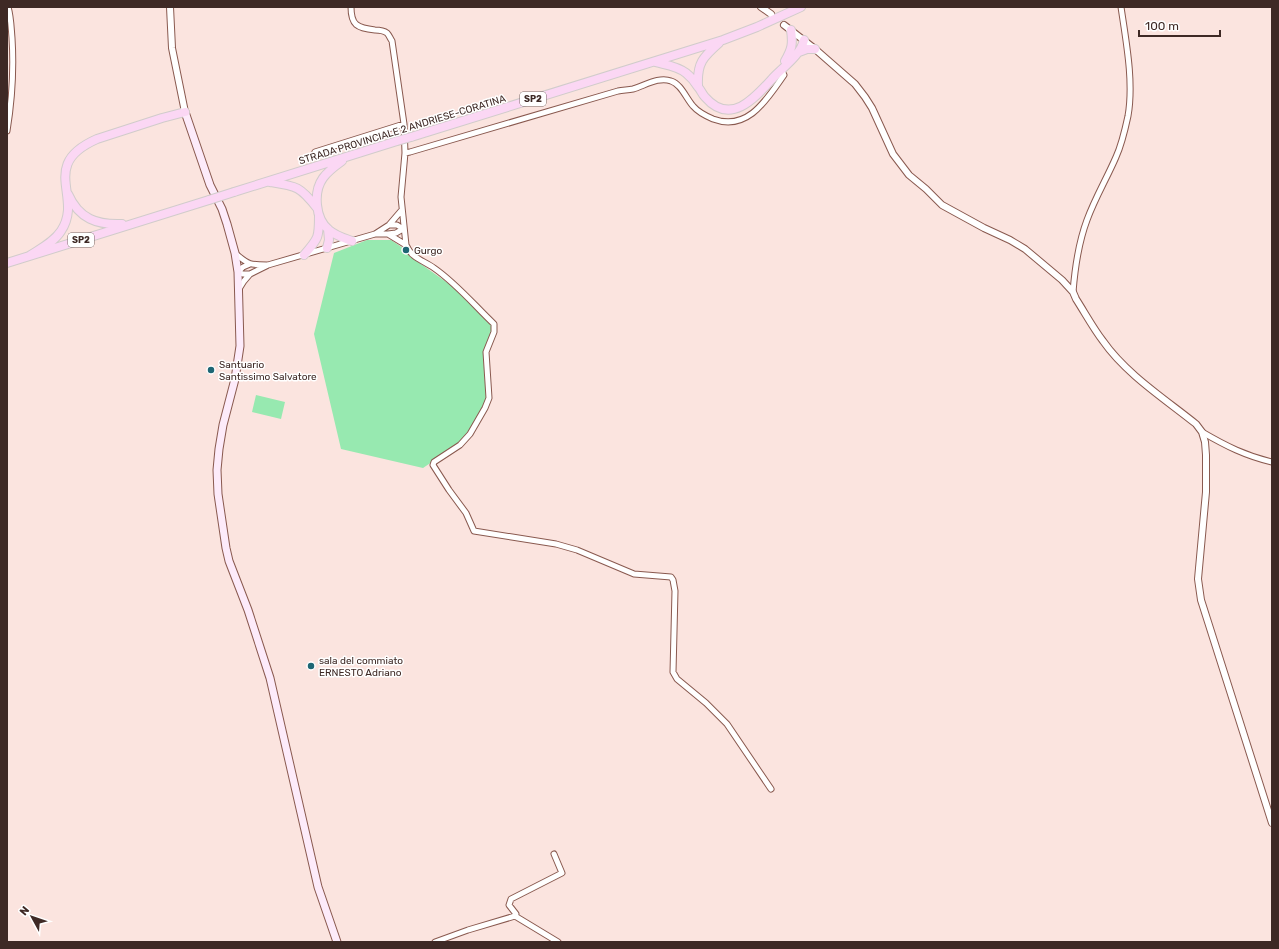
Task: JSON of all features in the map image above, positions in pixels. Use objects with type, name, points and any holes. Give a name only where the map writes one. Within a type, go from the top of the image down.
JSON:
[{"type":"main road","name":"STRADA PROVINCIALE 2 ANDRIESE-CORATINA","points":[[7,263],[723,40],[757,28],[801,7]]},
{"type":"main road","points":[[791,30],[795,51]]},
{"type":"main road","points":[[698,86],[697,74],[700,63],[705,55],[723,40]]},
{"type":"main road","points":[[654,62],[676,66],[686,73],[698,86],[704,97],[713,104],[723,109],[735,109],[746,105],[755,97],[781,69],[795,51],[803,47],[804,40]]},
{"type":"main road","points":[[795,51],[815,49]]},
{"type":"main road","points":[[29,256],[54,239],[61,231],[67,215],[65,176],[72,155],[79,148],[97,139],[185,112],[208,178],[222,209],[235,253],[238,272],[240,346],[235,379],[223,425],[219,449],[218,494],[220,513],[229,561],[248,610],[270,678],[316,880],[337,942]]},
{"type":"main road","points":[[327,248],[322,243],[319,235],[318,190],[322,179],[329,170],[347,157]]},
{"type":"main road","points":[[267,182],[289,185],[298,188],[307,194],[328,229],[329,240],[327,248]]},
{"type":"main road","points":[[66,188],[76,208],[90,219],[100,223],[133,224]]},
{"type":"main road","points":[[328,229],[338,236],[352,241]]},
{"type":"main road","points":[[304,254],[319,235]]},
{"type":"street","points":[[7,131],[13,62],[10,15],[8,7]]},
{"type":"street","points":[[170,7],[172,48],[185,112]]},
{"type":"street","points":[[351,7],[354,24],[367,29],[382,30],[386,32],[392,41],[404,124],[405,153],[401,211],[406,245],[409,252],[413,257],[434,268],[460,288],[494,324],[494,332],[486,352],[488,398],[485,408],[465,440],[434,462],[433,465],[448,490],[466,512],[474,531],[556,544],[577,550],[634,574],[671,577],[675,591],[673,672],[677,679],[706,703],[727,724],[771,789]]},
{"type":"street","points":[[761,7],[770,14]]},
{"type":"street","points":[[1073,292],[1078,247],[1082,234],[1116,156],[1128,116],[1130,77],[1121,7]]},
{"type":"street","points":[[784,25],[815,49],[855,84],[872,108],[893,154],[908,176],[926,189],[942,205],[1025,249],[1062,280],[1073,292],[1103,341],[1122,363],[1196,424],[1202,432],[1205,442],[1206,474],[1198,580],[1201,600],[1272,823]]},
{"type":"street","points":[[405,153],[618,91],[666,79],[673,81],[693,107],[705,116],[720,121],[735,121],[751,115],[763,104],[784,75],[781,69]]},
{"type":"street","points":[[316,152],[404,124]]},
{"type":"street","points":[[239,289],[250,274],[268,265],[375,234],[389,225],[401,211]]},
{"type":"street","points":[[389,225],[397,225],[403,228]]},
{"type":"street","points":[[375,234],[396,233],[403,228]]},
{"type":"street","points":[[388,234],[406,245]]},
{"type":"street","points":[[235,253],[242,260],[250,264],[268,265]]},
{"type":"street","points":[[250,264],[243,267],[238,272],[250,274]]},
{"type":"street","points":[[1202,432],[1230,448],[1255,458],[1272,462]]},
{"type":"street","points":[[554,854],[562,873],[511,899],[509,905],[516,914],[515,916],[558,942]]},
{"type":"street","points":[[436,942],[468,930],[515,916]]},
{"type":"green space","name":"Gurgo","points":[[367,240],[391,240],[406,250],[411,257],[459,291],[491,325],[491,332],[483,352],[486,398],[484,407],[460,443],[423,468],[341,449],[314,334],[334,253]]},
{"type":"green space","points":[[256,395],[285,402],[281,419],[252,412]]},
{"type":"place","name":"Gurgo","points":[[406,250]]},
{"type":"place","name":"Santuario Santissimo Salvatore","points":[[211,370]]},
{"type":"place","name":"sala del commiato ERNESTO Adriano","points":[[311,666]]}]
